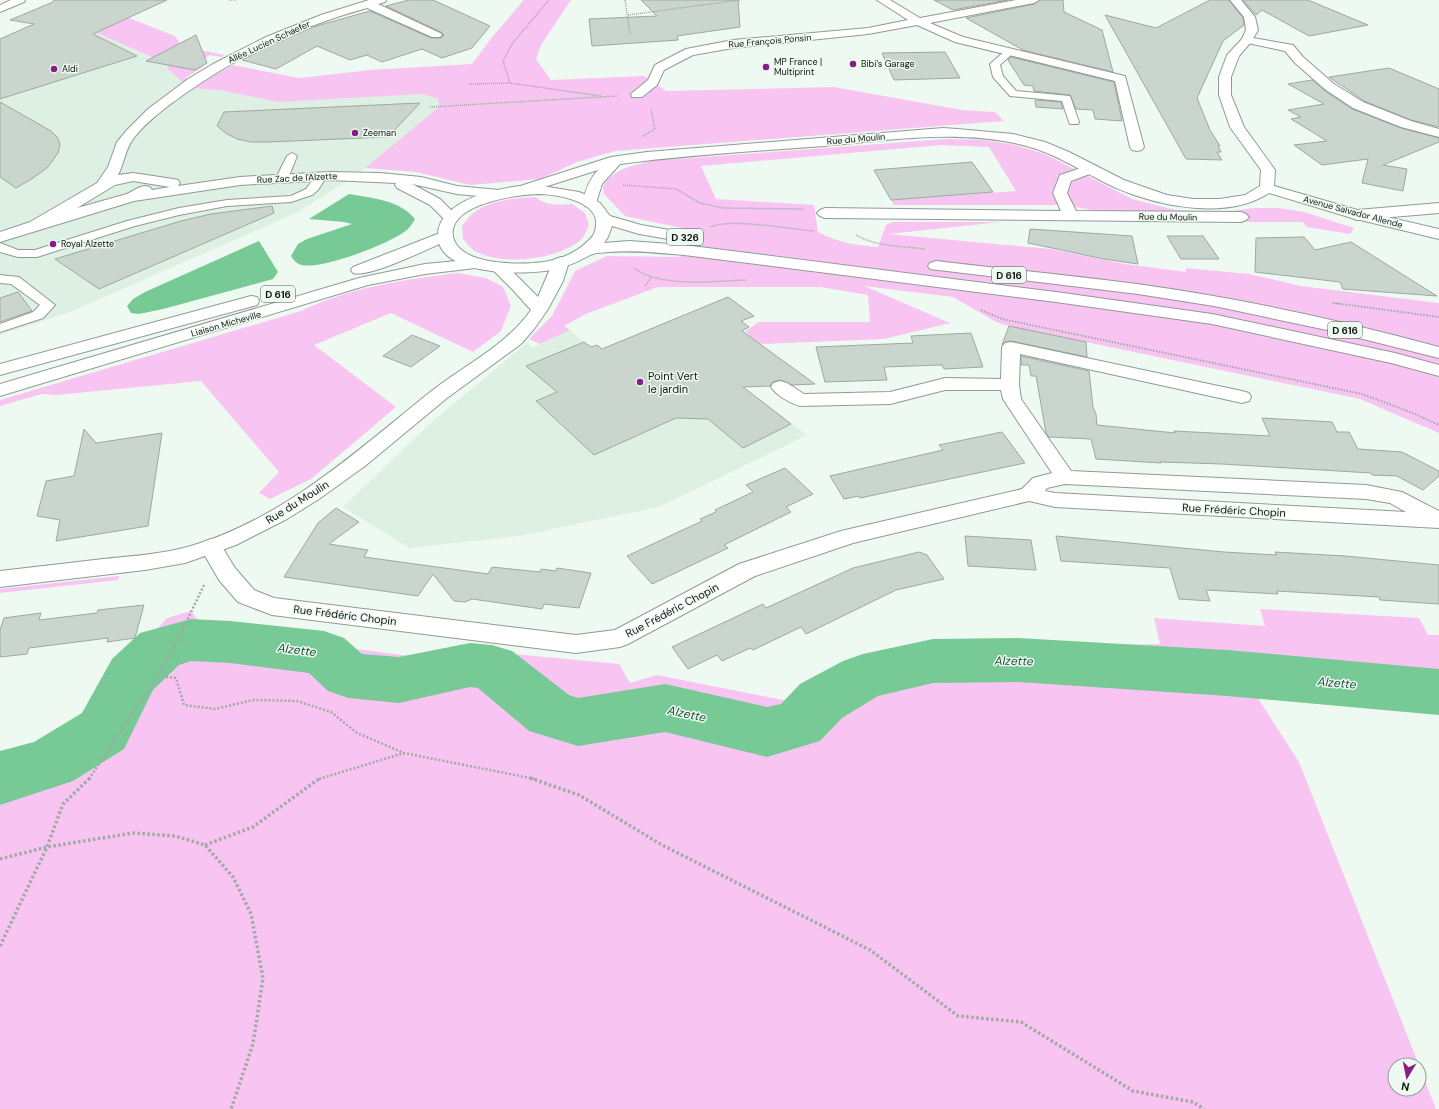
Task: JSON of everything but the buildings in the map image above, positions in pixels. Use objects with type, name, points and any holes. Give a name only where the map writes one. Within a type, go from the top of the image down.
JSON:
[{"type":"main road","points":[[0,9],[20,0]]},
{"type":"main road","name":"Allée Lucien Schaefer","points":[[119,151],[127,138],[154,110],[196,79],[240,54],[302,26],[381,0]]},
{"type":"main road","points":[[882,0],[919,22],[960,40],[1122,80],[1122,89],[1137,147]]},
{"type":"main road","name":"Rue François Ponsin","points":[[637,94],[653,82],[660,68],[690,52],[732,44],[845,34],[919,22],[1034,0]]},
{"type":"main road","points":[[1235,0],[1248,17],[1252,30],[1247,40],[1233,55],[1226,77],[1225,95],[1236,127],[1268,170],[1268,188]]},
{"type":"main road","points":[[368,4],[436,35]]},
{"type":"main road","points":[[1247,40],[1289,48],[1299,60],[1330,87],[1358,105],[1406,124],[1439,132]]},
{"type":"main road","name":"Rue du Moulin","points":[[519,191],[616,160],[647,156],[943,132],[981,134],[1018,139],[1053,150],[1140,192],[1176,201],[1221,203],[1247,199],[1268,188]]},
{"type":"main road","points":[[0,237],[35,225],[128,198],[147,188],[147,182],[142,179],[119,151]]},
{"type":"main road","points":[[119,151],[114,171],[96,191],[98,197],[110,200],[128,198]]},
{"type":"main road","points":[[590,203],[591,192],[595,181],[616,160]]},
{"type":"main road","points":[[1070,216],[1060,193],[1065,178],[1090,169]]},
{"type":"main road","name":"Rue Zac de l'Alzette","points":[[128,198],[240,181],[321,176],[380,177],[420,181],[457,190],[499,194]]},
{"type":"main road","points":[[380,177],[409,188],[435,202],[451,218]]},
{"type":"main road","name":"Rue Zac de l'Alzette","points":[[102,185],[118,179],[142,179],[167,183],[214,185]]},
{"type":"main road","points":[[35,225],[67,208],[102,185]]},
{"type":"main road","name":"Avenue Salvador Allende","points":[[1268,188],[1357,215],[1439,234]]},
{"type":"main road","points":[[542,190],[564,193],[583,199],[590,203],[605,219],[605,227],[601,238],[590,248],[577,256],[561,262],[534,268],[500,268],[478,264],[461,257],[449,247],[444,236],[446,227],[451,218],[463,208],[479,200],[499,194],[519,191],[542,190]]},
{"type":"main road","points":[[1357,215],[1439,208]]},
{"type":"main road","name":"Rue du Moulin","points":[[825,213],[851,219],[1070,216],[1241,218]]},
{"type":"main road","name":"D 326","points":[[605,219],[687,238],[767,247]]},
{"type":"main road","name":"Liaison Micheville","points":[[0,370],[312,284],[383,262],[444,236]]},
{"type":"main road","name":"D 616","points":[[590,248],[629,246],[684,250],[1212,318],[1395,358],[1439,371]]},
{"type":"main road","name":"D 616","points":[[767,247],[1137,289],[1250,308],[1397,342],[1439,354]]},
{"type":"main road","name":"Rue du Moulin","points":[[0,579],[137,564],[178,556],[211,547],[262,524],[344,472],[454,383],[499,352],[521,334],[556,282],[561,262]]},
{"type":"main road","name":"Liaison Micheville","points":[[0,390],[365,281],[425,269],[478,264]]},
{"type":"main road","points":[[500,268],[519,286],[539,309]]},
{"type":"main road","points":[[1065,477],[1012,400],[1010,385],[1011,347],[1242,398]]},
{"type":"main road","points":[[780,388],[800,400],[890,398],[945,384],[1010,385]]},
{"type":"main road","name":"Rue Frédéric Chopin","points":[[1029,494],[1040,483],[1065,477],[1366,492],[1395,497],[1439,520]]},
{"type":"main road","name":"Rue Frédéric Chopin","points":[[211,547],[228,574],[246,596],[272,606],[576,644],[620,638],[747,570],[849,536],[1029,494],[1055,500],[1439,520]]},
{"type":"lane","points":[[1009,52],[995,64],[998,77],[1013,94],[1066,98],[1074,122]]},
{"type":"lane","points":[[282,178],[292,156]]},
{"type":"lane","points":[[0,247],[9,252],[22,255],[37,253],[140,220],[183,210],[228,203],[296,198],[314,189],[321,176]]},
{"type":"lane","points":[[0,279],[14,280],[48,305],[38,315],[0,328]]},
{"type":"path","points":[[229,0],[237,0]]},
{"type":"path","points":[[510,83],[503,61],[512,44],[549,0]]},
{"type":"path","points":[[625,0],[630,34]]},
{"type":"path","points":[[628,15],[740,0]]},
{"type":"path","points":[[430,107],[608,97],[510,83],[469,84]]},
{"type":"path","points":[[621,184],[676,189],[700,202],[723,208],[815,209],[825,213]]},
{"type":"path","points":[[645,286],[651,277]]},
{"type":"path","points":[[0,946],[47,848],[63,804],[92,777],[158,676],[169,658],[202,586],[228,574]]},
{"type":"path","points":[[158,676],[176,678],[184,705],[215,709],[253,700],[297,701],[331,712],[357,733],[404,753],[538,780],[579,795],[662,845],[870,950],[958,1016],[1021,1022],[1132,1091],[1193,1102],[1204,1109]]},
{"type":"path","points":[[205,845],[253,827],[321,778],[404,753]]},
{"type":"path","points":[[0,859],[47,848],[133,833],[175,836],[205,845],[233,877],[251,914],[263,978],[254,1044],[231,1109]]},
{"type":"shaded area","points":[[524,0],[571,0],[541,45],[536,59],[551,80],[644,76],[666,91],[834,87],[962,110],[995,112],[1004,121],[615,151],[577,162],[540,179],[470,185],[416,172],[365,168],[439,107],[438,99],[423,94],[278,102],[220,90],[189,88],[168,69],[167,64],[88,29],[133,15],[129,18],[175,36],[181,45],[225,55],[222,57],[210,55],[196,64],[204,66],[185,78],[205,80],[233,65],[299,78],[370,70],[472,64],[493,36]]},
{"type":"shaded area","points":[[88,29],[167,65],[168,69],[190,88],[220,90],[278,102],[423,94],[438,99],[439,107],[354,177],[296,213],[70,312],[0,335],[0,60]]},
{"type":"shaded area","points":[[946,139],[983,140],[1016,145],[1045,154],[1132,199],[1175,210],[1217,213],[1254,208],[1279,208],[1304,212],[1354,228],[1350,234],[1307,227],[1303,222],[1245,222],[1241,217],[1101,212],[1065,205],[894,205],[891,200],[1016,191],[989,147],[941,145],[701,166],[716,199],[814,205],[818,232],[833,239],[854,244],[878,247],[886,225],[893,222],[1001,222],[888,234],[1050,249],[1125,264],[1186,272],[1186,268],[1249,274],[1301,286],[1439,303],[1439,433],[1360,399],[1009,326],[996,322],[953,297],[864,286],[950,323],[884,339],[759,344],[745,332],[758,322],[870,322],[868,295],[820,287],[658,287],[586,314],[564,326],[570,330],[540,344],[529,339],[552,316],[575,271],[607,256],[679,257],[700,232],[625,216],[604,194],[603,187],[612,176],[623,169],[650,161]]},
{"type":"shaded area","points":[[349,194],[394,204],[409,213],[415,219],[408,229],[400,235],[355,255],[308,266],[297,263],[291,256],[298,244],[307,239],[352,224],[309,219]]},
{"type":"shaded area","points":[[536,197],[543,202],[557,205],[572,204],[585,213],[589,225],[582,239],[559,252],[529,259],[513,260],[485,255],[473,250],[463,239],[462,226],[471,215],[479,209],[502,201]]},
{"type":"shaded area","points":[[259,241],[278,272],[273,279],[163,309],[139,314],[131,313],[127,306],[133,299],[145,292]]},
{"type":"shaded area","points":[[457,273],[486,278],[503,287],[511,306],[501,331],[473,352],[391,313],[314,345],[396,407],[311,479],[270,499],[259,493],[279,472],[201,381],[56,395],[42,394],[0,406],[0,400],[301,311],[358,290],[397,282]]},
{"type":"shaded area","points":[[570,330],[590,347],[597,345],[628,370],[687,344],[807,435],[659,507],[519,536],[409,548],[343,507],[433,421],[528,342],[532,348]]},
{"type":"shaded area","points":[[119,576],[118,580],[0,593],[0,589]]},
{"type":"shaded area","points":[[1260,609],[1419,618],[1428,635],[1439,635],[1439,700],[1252,689],[1299,762],[1416,1057],[1387,1057],[1387,1097],[1427,1097],[1427,1086],[1436,1109],[0,1109],[0,765],[72,744],[92,701],[167,618],[191,611],[203,628],[409,656],[483,651],[619,664],[630,683],[657,675],[788,701],[921,649],[1160,644],[1154,618],[1265,626]]},
{"type":"waterway","name":"Alzette","points":[[0,778],[51,763],[103,731],[132,675],[160,648],[191,640],[230,642],[324,653],[348,675],[399,680],[470,665],[492,667],[550,714],[578,722],[665,708],[767,732],[799,724],[821,701],[863,677],[933,661],[1018,660],[1227,673],[1439,692]]},
{"type":"place","name":"Bibi's Garage","points":[[853,64]]},
{"type":"place","name":"MP France | Multiprint","points":[[766,67]]},
{"type":"place","name":"Aldi","points":[[54,69]]},
{"type":"place","name":"Zeeman","points":[[355,133]]},
{"type":"place","name":"Royal Alzette","points":[[53,244]]},
{"type":"place","name":"Point Vert le jardin","points":[[640,382]]}]
